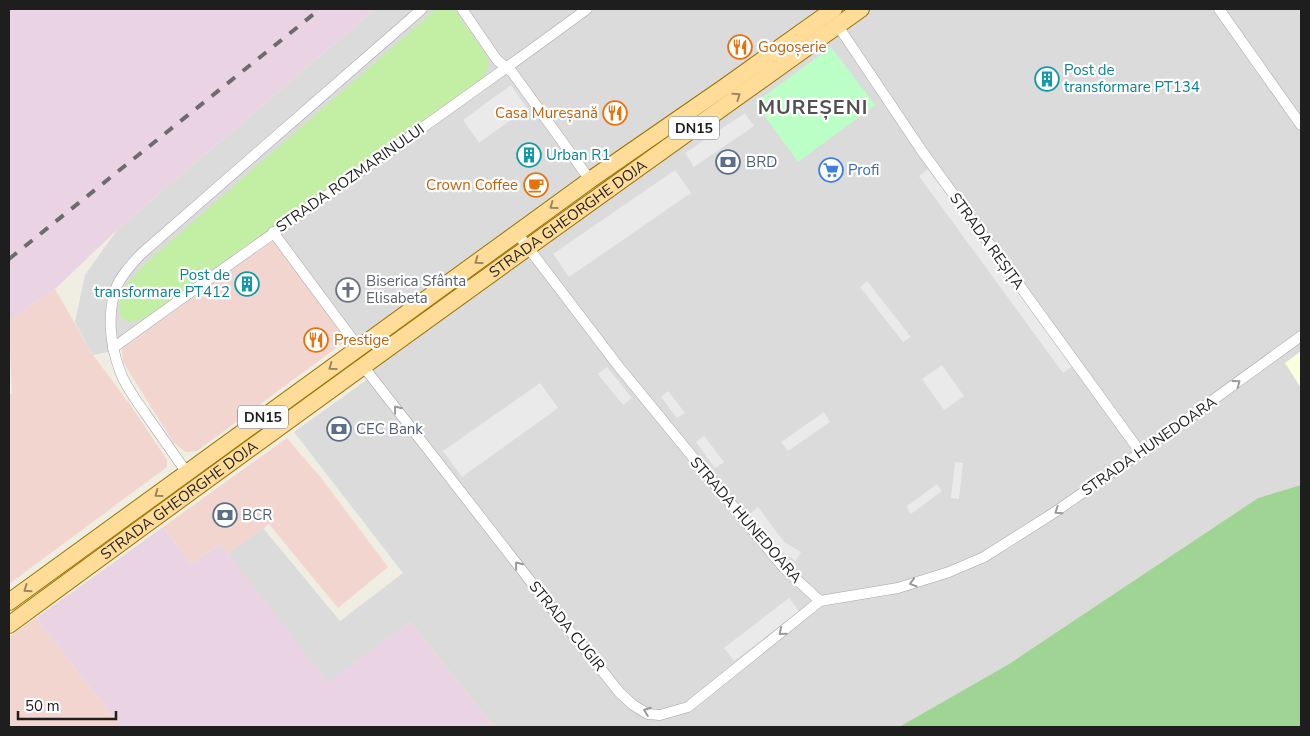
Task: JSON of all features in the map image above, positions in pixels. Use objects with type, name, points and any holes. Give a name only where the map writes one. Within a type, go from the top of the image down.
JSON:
[{"type":"main road","name":"STRADA GHEORGHE DOJA","points":[[9,602],[590,180],[831,14],[862,9]]},
{"type":"main road","name":"STRADA GHEORGHE DOJA","points":[[9,625],[219,470],[735,98],[831,14]]},
{"type":"street","points":[[186,473],[130,391],[120,371],[113,348],[110,325],[111,305],[117,287],[127,270],[141,254],[422,9]]},
{"type":"street","points":[[462,9],[498,60],[508,67],[590,180]]},
{"type":"street","name":"STRADA ROZMARINULUI","points":[[113,348],[587,9]]},
{"type":"street","points":[[1219,9],[1301,125]]},
{"type":"street","name":"STRADA REȘIȚA","points":[[831,14],[922,151],[1141,453]]},
{"type":"street","points":[[273,232],[360,348]]},
{"type":"street","name":"STRADA HUNEDOARA","points":[[517,233],[619,367],[784,568],[820,602],[898,588],[949,572],[984,557],[1052,514],[1141,453],[1301,336]]},
{"type":"street","name":"STRADA CUGIR","points":[[363,366],[620,693],[633,705],[648,714],[660,715],[688,707],[820,602]]},
{"type":"shaded area","points":[[9,9],[375,9],[117,230],[55,289],[9,320]]},
{"type":"shaded area","points":[[375,9],[1301,9],[1301,485],[1258,498],[1009,664],[899,727],[494,727],[410,622],[328,683],[227,554],[263,528],[340,621],[403,573],[294,432],[375,374],[275,239],[122,349],[93,355],[75,322],[85,275],[117,230]]},
{"type":"shaded area","points":[[511,85],[527,108],[479,143],[463,120]]},
{"type":"shaded area","points":[[745,113],[754,126],[694,167],[685,153]]},
{"type":"shaded area","points":[[928,169],[1073,366],[1063,373],[919,176]]},
{"type":"shaded area","points":[[675,170],[691,193],[569,277],[553,254]]},
{"type":"shaded area","points":[[275,239],[348,339],[197,451],[186,452],[173,442],[123,362],[122,349]]},
{"type":"shaded area","points":[[867,281],[911,337],[903,342],[860,287]]},
{"type":"shaded area","points":[[55,289],[93,355],[131,406],[167,460],[167,467],[9,584],[9,395],[12,393],[9,320]]},
{"type":"shaded area","points":[[1301,351],[1301,388],[1285,363]]},
{"type":"shaded area","points":[[942,365],[964,396],[944,410],[922,379]]},
{"type":"shaded area","points":[[607,367],[632,398],[623,405],[598,374]]},
{"type":"shaded area","points":[[540,383],[558,408],[462,477],[443,451]]},
{"type":"shaded area","points":[[668,391],[685,413],[677,418],[661,397]]},
{"type":"shaded area","points":[[824,412],[830,422],[788,451],[781,442]]},
{"type":"shaded area","points":[[704,436],[724,462],[715,468],[696,442]]},
{"type":"shaded area","points":[[287,438],[322,479],[388,567],[338,608],[269,524],[227,554],[220,544],[191,565],[163,527]]},
{"type":"shaded area","points":[[955,462],[963,463],[959,499],[951,498]]},
{"type":"shaded area","points":[[937,484],[942,491],[911,514],[906,507]]},
{"type":"shaded area","points":[[758,507],[784,542],[801,552],[796,561],[776,548],[750,514]]},
{"type":"shaded area","points":[[163,527],[191,565],[220,544],[328,682],[410,622],[494,727],[121,727],[36,618]]},
{"type":"shaded area","points":[[789,598],[799,611],[734,661],[724,648]]},
{"type":"shaded area","points":[[36,618],[121,727],[9,727],[9,637]]},
{"type":"green space","points":[[436,9],[454,9],[487,56],[488,66],[485,76],[147,316],[136,321],[130,321],[120,316],[120,300],[126,286],[147,262]]},
{"type":"green space","points":[[831,47],[875,105],[798,162],[755,103]]},
{"type":"green space","points":[[1301,485],[1301,727],[899,727],[1009,664],[1258,498]]},
{"type":"railway","points":[[9,259],[320,9]]},
{"type":"place","name":"Gogoșerie","points":[[740,47]]},
{"type":"place","name":"Post de transformare PT134","points":[[1047,79]]},
{"type":"place","name":"Casa Mureșană","points":[[615,113]]},
{"type":"place","name":"Urban R1","points":[[529,155]]},
{"type":"place","name":"BRD","points":[[728,162]]},
{"type":"place","name":"Profi","points":[[831,170]]},
{"type":"place","name":"Crown Coffee","points":[[536,185]]},
{"type":"place","name":"Post de transformare PT412","points":[[247,284]]},
{"type":"place","name":"Biserica Sfânta Elisabeta","points":[[348,290]]},
{"type":"place","name":"Prestige","points":[[316,340]]},
{"type":"place","name":"CEC Bank","points":[[339,429]]},
{"type":"place","name":"BCR","points":[[225,515]]},
{"type":"district","name":"MUREȘENI","points":[[813,107]]}]
